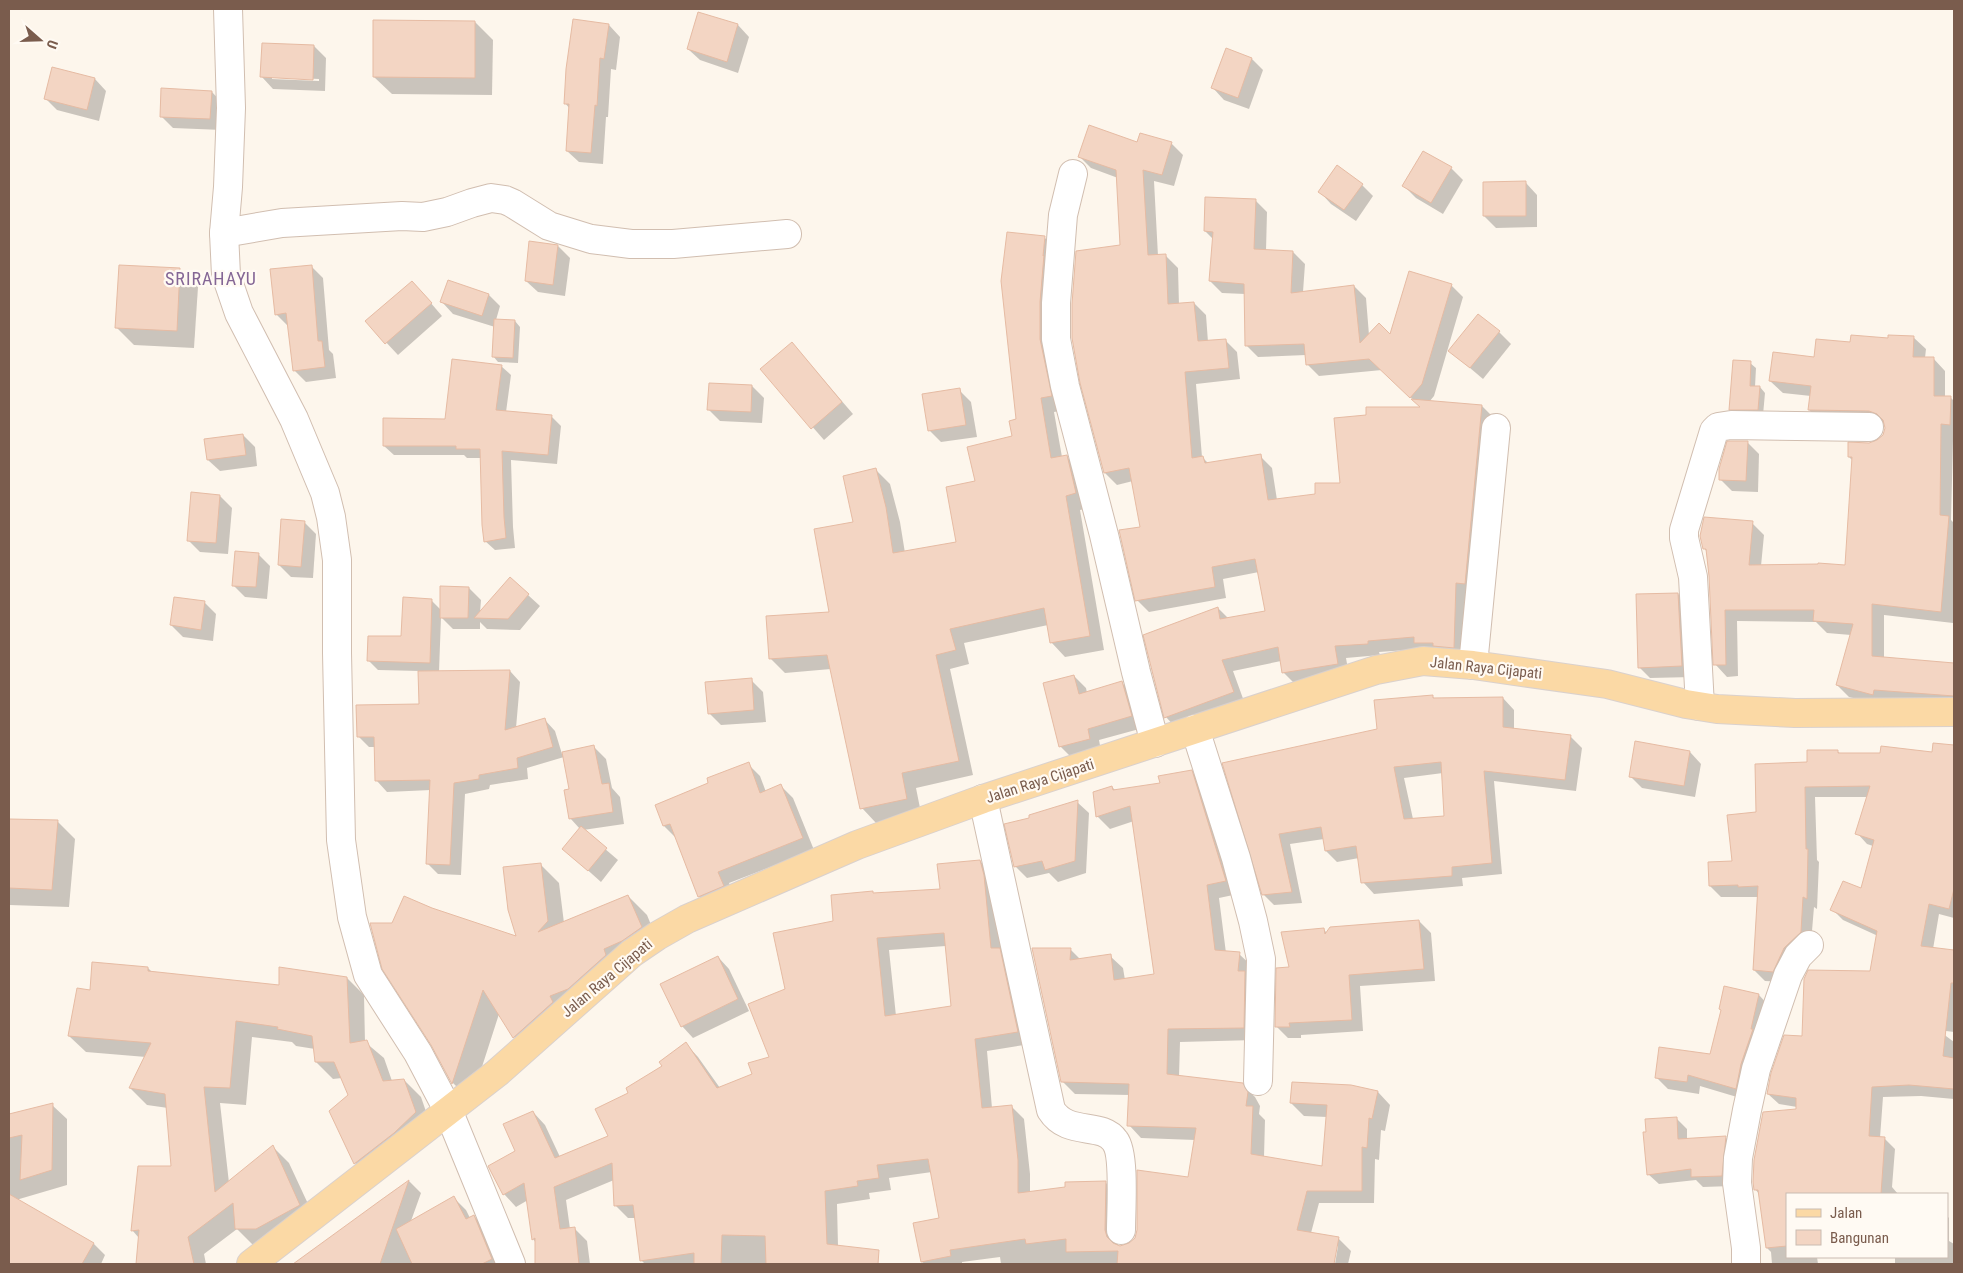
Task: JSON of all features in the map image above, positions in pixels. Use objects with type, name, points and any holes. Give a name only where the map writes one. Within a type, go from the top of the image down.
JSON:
[{"type":"main road","name":"Jalan Raya Cijapati","points":[[250,1264],[497,1074],[632,953],[687,919],[857,845],[983,799],[1376,670],[1423,661],[1473,664],[1607,684],[1717,709],[1795,713],[1954,712]]},
{"type":"street","points":[[228,9],[231,108],[224,234],[226,275],[239,313],[294,420],[325,493],[331,517],[337,560],[341,840],[352,917],[368,975],[418,1052],[448,1110],[511,1264]]},
{"type":"street","points":[[1073,174],[1063,215],[1056,303],[1056,339],[1065,386],[1155,743]]},
{"type":"street","points":[[224,234],[282,223],[402,216],[423,217],[447,212],[491,198],[512,203],[549,226],[591,238],[631,244],[673,244],[787,234]]},
{"type":"street","points":[[1700,706],[1693,577],[1684,538],[1684,530],[1714,431],[1718,427],[1730,425],[1869,427]]},
{"type":"street","points":[[1473,664],[1496,428]]},
{"type":"street","points":[[1195,729],[1236,858],[1253,921],[1260,959],[1258,1081]]},
{"type":"street","points":[[983,799],[1051,1110],[1056,1118],[1067,1124],[1105,1132],[1114,1140],[1118,1148],[1120,1161],[1121,1230]]},
{"type":"street","points":[[1746,1264],[1746,1248],[1737,1183],[1738,1158],[1747,1110],[1758,1061],[1788,975],[1798,956],[1809,944]]},
{"type":"building","points":[[698,12],[738,24],[727,62],[687,49]]},
{"type":"building","points":[[573,19],[609,24],[604,59],[600,58],[597,106],[595,105],[591,153],[566,151],[569,104],[564,104],[566,69]]},
{"type":"building","points":[[373,20],[475,21],[475,78],[373,77]]},
{"type":"building","points":[[262,43],[314,45],[313,80],[260,77]]},
{"type":"building","points":[[1226,48],[1252,58],[1238,98],[1211,88]]},
{"type":"building","points":[[52,67],[95,78],[87,110],[44,99]]},
{"type":"building","points":[[161,88],[212,91],[210,119],[160,117]]},
{"type":"building","points":[[1089,125],[1137,142],[1140,133],[1172,142],[1162,175],[1143,170],[1148,255],[1166,254],[1168,304],[1194,302],[1198,341],[1226,339],[1229,368],[1185,372],[1192,458],[1203,456],[1205,463],[1261,454],[1268,500],[1315,494],[1315,483],[1340,483],[1334,418],[1366,415],[1366,407],[1420,407],[1411,399],[1482,405],[1465,584],[1456,583],[1454,648],[1433,646],[1433,643],[1414,643],[1414,637],[1368,641],[1368,644],[1335,646],[1338,664],[1282,673],[1278,647],[1222,660],[1234,692],[1164,718],[1143,635],[1218,607],[1220,619],[1265,611],[1255,559],[1212,567],[1215,587],[1135,601],[1119,530],[1140,527],[1129,468],[1104,473],[1080,383],[1072,338],[1072,304],[1076,251],[1120,245],[1116,170],[1078,157]]},
{"type":"building","points":[[1423,151],[1452,167],[1431,203],[1402,186]]},
{"type":"building","points":[[1337,165],[1363,184],[1344,210],[1318,192]]},
{"type":"building","points":[[1526,181],[1526,216],[1483,216],[1483,182]]},
{"type":"building","points":[[1205,197],[1256,199],[1254,249],[1293,251],[1291,293],[1354,285],[1360,343],[1379,323],[1390,334],[1409,271],[1452,284],[1422,384],[1410,398],[1369,359],[1306,365],[1304,344],[1245,346],[1244,284],[1209,281],[1213,232],[1204,231]]},
{"type":"building","points":[[1007,232],[1045,236],[1040,302],[1040,339],[1052,396],[1041,398],[1051,458],[1067,455],[1076,493],[1066,496],[1090,636],[1050,643],[1044,608],[950,629],[956,650],[936,655],[959,761],[902,773],[907,799],[860,809],[827,655],[769,659],[766,616],[829,612],[814,529],[853,522],[843,476],[876,468],[886,507],[893,553],[956,542],[946,487],[975,481],[967,447],[1012,436],[1009,421],[1016,419],[1001,281]]},
{"type":"building","points":[[529,241],[558,245],[553,285],[525,281]]},
{"type":"building","points":[[119,265],[180,268],[177,331],[115,328]]},
{"type":"building","points":[[312,265],[318,341],[322,341],[325,367],[293,371],[286,313],[275,315],[270,269]]},
{"type":"building","points":[[448,280],[489,294],[482,316],[440,302]]},
{"type":"building","points":[[412,281],[432,303],[385,344],[365,321]]},
{"type":"building","points":[[1478,314],[1500,331],[1470,368],[1448,351]]},
{"type":"building","points":[[494,319],[515,320],[513,358],[492,357]]},
{"type":"building","points":[[1851,335],[1888,338],[1888,335],[1914,336],[1913,357],[1934,357],[1934,396],[1951,396],[1950,425],[1941,424],[1940,515],[1949,516],[1941,612],[1872,604],[1872,656],[1954,663],[1954,696],[1874,690],[1873,695],[1836,685],[1853,624],[1813,621],[1814,610],[1725,610],[1726,665],[1713,665],[1709,576],[1706,549],[1703,549],[1700,536],[1704,517],[1753,521],[1749,565],[1818,563],[1845,565],[1852,457],[1848,457],[1848,442],[1869,443],[1877,440],[1883,435],[1885,428],[1883,420],[1877,414],[1869,411],[1808,410],[1811,386],[1769,381],[1773,352],[1814,357],[1816,339],[1850,342]]},
{"type":"building","points":[[792,342],[842,402],[811,429],[760,369]]},
{"type":"building","points":[[452,359],[502,365],[496,410],[552,415],[548,455],[502,451],[506,538],[484,542],[480,449],[456,449],[456,446],[383,446],[383,418],[445,419]]},
{"type":"building","points":[[1733,360],[1751,361],[1750,386],[1760,386],[1758,410],[1729,410]]},
{"type":"building","points":[[709,383],[752,385],[751,412],[707,410]]},
{"type":"building","points":[[960,388],[966,425],[928,431],[922,394]]},
{"type":"building","points":[[243,434],[246,455],[207,460],[204,439]]},
{"type":"building","points":[[1727,441],[1748,441],[1746,481],[1719,480],[1719,469]]},
{"type":"building","points":[[191,492],[220,495],[216,543],[187,541]]},
{"type":"building","points":[[281,519],[305,521],[301,567],[278,565]]},
{"type":"building","points":[[235,551],[259,553],[256,587],[232,586]]},
{"type":"building","points":[[510,577],[529,594],[508,619],[474,618]]},
{"type":"building","points":[[440,586],[469,587],[468,618],[440,618]]},
{"type":"building","points":[[1678,593],[1682,666],[1638,668],[1636,594]]},
{"type":"building","points":[[174,597],[205,601],[201,630],[170,625]]},
{"type":"building","points":[[403,597],[432,599],[430,663],[367,661],[368,636],[401,636]]},
{"type":"building","points":[[510,670],[505,730],[545,718],[553,747],[517,758],[518,768],[479,775],[479,779],[454,783],[450,865],[426,864],[430,780],[375,781],[374,737],[357,737],[356,705],[419,704],[418,671]]},
{"type":"building","points":[[1074,675],[1079,694],[1122,681],[1132,716],[1088,729],[1090,739],[1059,747],[1043,683]]},
{"type":"building","points":[[752,678],[754,710],[708,714],[705,682]]},
{"type":"building","points":[[1433,695],[1433,698],[1503,697],[1503,727],[1571,735],[1565,780],[1484,771],[1492,863],[1452,867],[1452,876],[1361,883],[1356,846],[1325,851],[1321,827],[1279,834],[1292,892],[1262,895],[1222,763],[1377,729],[1374,700]],"holes":[[[1441,762],[1444,816],[1404,819],[1394,767]]]},
{"type":"building","points":[[1635,741],[1690,751],[1684,786],[1629,777]]},
{"type":"building","points":[[1933,743],[1954,745],[1954,889],[1949,909],[1929,904],[1921,946],[1954,950],[1954,983],[1951,983],[1943,1056],[1954,1058],[1954,1089],[1909,1085],[1872,1087],[1869,1136],[1885,1137],[1881,1193],[1786,1193],[1786,1246],[1766,1248],[1758,1190],[1754,1190],[1754,1160],[1763,1112],[1796,1109],[1796,1098],[1767,1094],[1771,1073],[1784,1035],[1802,1036],[1804,979],[1808,970],[1870,971],[1877,931],[1830,910],[1843,881],[1861,888],[1874,840],[1855,834],[1870,786],[1805,787],[1806,849],[1808,849],[1807,899],[1803,897],[1801,932],[1784,948],[1773,972],[1753,970],[1758,886],[1709,886],[1708,862],[1732,861],[1727,815],[1756,812],[1755,764],[1807,762],[1807,750],[1838,750],[1838,753],[1880,753],[1881,746],[1932,752]]},
{"type":"building","points":[[594,745],[602,784],[609,783],[613,812],[569,819],[564,790],[569,789],[562,752]]},
{"type":"building","points":[[749,762],[760,793],[781,784],[803,838],[718,872],[724,886],[698,897],[670,824],[663,826],[655,805],[708,783],[707,778]]},
{"type":"building","points":[[1192,770],[1226,881],[1207,885],[1215,950],[1240,952],[1238,971],[1245,971],[1244,1028],[1168,1029],[1167,1074],[1243,1083],[1248,1092],[1246,1106],[1253,1106],[1251,1154],[1322,1166],[1327,1105],[1290,1103],[1292,1082],[1351,1085],[1378,1091],[1372,1119],[1369,1118],[1367,1148],[1362,1147],[1362,1191],[1307,1191],[1297,1230],[1339,1237],[1334,1264],[1117,1264],[1118,1251],[1066,1252],[1066,1239],[1026,1244],[1025,1239],[950,1250],[951,1256],[921,1262],[913,1223],[939,1218],[928,1159],[877,1165],[879,1178],[857,1181],[858,1186],[825,1191],[827,1244],[879,1250],[878,1264],[766,1264],[765,1236],[722,1235],[721,1264],[694,1264],[694,1253],[640,1261],[633,1205],[614,1206],[612,1163],[554,1187],[560,1229],[575,1227],[579,1264],[535,1264],[535,1238],[532,1240],[524,1183],[503,1195],[488,1166],[515,1151],[503,1124],[533,1111],[555,1158],[608,1136],[595,1109],[628,1093],[626,1088],[662,1066],[659,1062],[686,1042],[717,1088],[752,1074],[748,1063],[769,1057],[748,1004],[785,989],[773,933],[833,921],[831,895],[873,891],[873,893],[940,889],[937,864],[980,860],[984,875],[991,948],[1000,948],[1018,1032],[975,1039],[982,1108],[1012,1105],[1018,1160],[1018,1193],[1065,1187],[1065,1182],[1106,1181],[1105,1230],[1107,1237],[1113,1243],[1120,1246],[1129,1243],[1135,1238],[1137,1230],[1137,1170],[1188,1177],[1196,1128],[1127,1126],[1129,1084],[1061,1082],[1032,948],[1071,948],[1070,960],[1111,954],[1114,980],[1154,974],[1130,806],[1096,817],[1093,792],[1112,786],[1113,790],[1160,783],[1158,776]],"holes":[[[944,933],[951,1006],[885,1016],[877,938]]]},
{"type":"building","points":[[1078,800],[1075,861],[1045,870],[1042,861],[1014,867],[1004,824],[1029,818],[1029,815]]},
{"type":"building","points":[[9,819],[58,820],[52,890],[9,888]]},
{"type":"building","points":[[581,826],[607,848],[588,871],[562,849]]},
{"type":"building","points":[[541,863],[548,921],[538,932],[628,895],[642,927],[622,941],[604,949],[606,955],[568,989],[550,996],[553,1002],[513,1038],[483,990],[452,1084],[431,1045],[382,969],[370,923],[392,923],[404,896],[432,908],[516,936],[508,910],[503,867]]},
{"type":"building","points":[[1419,920],[1424,969],[1349,975],[1352,1020],[1289,1023],[1290,1027],[1275,1027],[1276,968],[1289,967],[1281,932],[1324,928],[1325,934],[1330,927]]},
{"type":"building","points":[[718,956],[738,999],[681,1027],[660,984]]},
{"type":"building","points":[[92,962],[148,967],[148,971],[279,985],[279,967],[347,977],[350,1043],[367,1040],[383,1081],[404,1079],[416,1112],[394,1133],[354,1164],[329,1111],[348,1095],[334,1062],[315,1062],[312,1036],[277,1029],[278,1027],[236,1021],[230,1088],[204,1087],[215,1192],[273,1145],[300,1205],[256,1229],[235,1229],[233,1203],[188,1237],[194,1264],[136,1264],[139,1230],[131,1231],[138,1166],[171,1166],[165,1094],[129,1088],[151,1043],[68,1036],[77,988],[90,990]]},
{"type":"building","points":[[1724,986],[1759,994],[1751,1029],[1753,1029],[1741,1064],[1736,1089],[1688,1075],[1687,1082],[1655,1078],[1659,1047],[1710,1054],[1721,1010],[1719,1009]]},
{"type":"building","points":[[53,1103],[52,1170],[20,1180],[22,1135],[9,1138],[9,1114]]},
{"type":"building","points":[[1677,1117],[1678,1139],[1726,1136],[1722,1176],[1691,1177],[1691,1169],[1647,1175],[1643,1132],[1646,1132],[1645,1119]]},
{"type":"building","points":[[409,1180],[380,1264],[293,1264],[381,1200]]},
{"type":"building","points":[[9,1194],[94,1243],[82,1264],[9,1264]]},
{"type":"building","points":[[454,1196],[466,1219],[474,1215],[492,1259],[482,1264],[412,1264],[396,1229]]},
{"type":"district","name":"SRIRAHAYU","points":[[211,278]]}]
